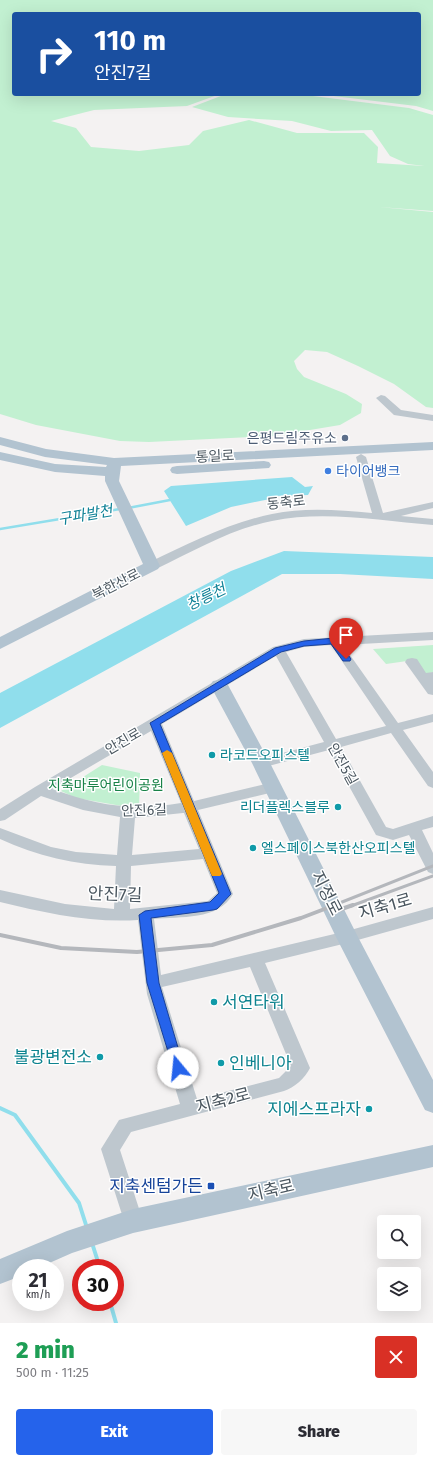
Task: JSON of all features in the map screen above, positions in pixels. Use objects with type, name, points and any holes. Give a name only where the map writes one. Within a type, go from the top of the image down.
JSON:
[{"type":"main road","name":"통일로","points":[[0,442],[114,467],[433,446]]},
{"type":"main road","name":"통일로","points":[[0,456],[55,468],[230,467],[433,453]]},
{"type":"main road","name":"북한산로","points":[[0,644],[152,566],[121,497],[112,481],[114,467]]},
{"type":"main road","name":"지정로","points":[[219,685],[274,787],[347,937],[433,1102]]},
{"type":"main road","name":"지축로","points":[[0,1272],[67,1242],[121,1224],[385,1165],[433,1156]]},
{"type":"street","points":[[380,398],[398,413],[433,418]]},
{"type":"street","points":[[361,457],[379,517],[433,505]]},
{"type":"street","name":"동축로","points":[[152,566],[244,524],[273,516],[321,514],[433,522]]},
{"type":"street","name":"안진로","points":[[0,816],[40,790],[278,650],[304,643],[433,636]]},
{"type":"street","points":[[334,641],[433,783]]},
{"type":"street","name":"안진5길","points":[[278,650],[284,657],[380,831],[393,835],[433,821]]},
{"type":"street","points":[[412,662],[428,677],[433,691]]},
{"type":"street","points":[[261,763],[433,718]]},
{"type":"street","points":[[0,833],[23,845],[77,859],[124,861],[165,860],[208,853],[155,723]]},
{"type":"street","name":"안진6길","points":[[40,790],[75,803],[128,813],[163,811],[274,787]]},
{"type":"street","points":[[122,915],[128,813]]},
{"type":"street","points":[[413,828],[433,868]]},
{"type":"street","name":"안진7길","points":[[0,896],[44,907],[98,915],[145,915],[213,906],[225,894],[208,853]]},
{"type":"street","name":"지축1로","points":[[347,937],[433,913]]},
{"type":"street","points":[[145,915],[153,983],[191,1109]]},
{"type":"street","points":[[153,983],[347,937]]},
{"type":"street","name":"지축2로","points":[[121,1224],[110,1149],[125,1126],[284,1084],[301,1068],[255,959]]},
{"type":"green space","points":[[0,0],[433,0],[433,111],[416,106],[334,96],[421,96],[421,12],[12,12],[12,96],[214,96],[187,106],[94,110],[51,121],[76,128],[91,147],[139,151],[189,145],[203,131],[249,120],[297,133],[364,133],[378,147],[377,163],[424,166],[408,164],[390,156],[372,130],[331,131],[292,121],[228,117],[192,107],[221,96],[313,96],[409,108],[433,115],[433,211],[379,207],[433,212],[433,408],[426,407],[394,384],[358,366],[327,352],[305,350],[294,361],[297,369],[304,377],[346,394],[362,404],[361,413],[340,425],[274,436],[149,442],[120,441],[36,425],[0,414]]},
{"type":"green space","points":[[433,645],[433,672],[426,674],[414,660],[386,664],[373,649]]},
{"type":"green space","name":"지축마루어린이공원","points":[[102,765],[140,773],[139,809],[76,798],[61,791]]},
{"type":"water","points":[[292,477],[305,487],[313,486],[308,495],[274,496],[270,499],[231,507],[186,526],[164,491],[171,486]]},
{"type":"water","name":"창릉천","points":[[284,551],[433,557],[433,579],[340,574],[282,574],[0,728],[0,693],[231,571]]},
{"type":"waterway","name":"구파발천","points":[[128,508],[170,500]]},
{"type":"waterway","name":"구파발천","points":[[0,529],[120,509]]},
{"type":"waterway","points":[[0,1108],[15,1115],[79,1203],[87,1228]]},
{"type":"waterway","points":[[92,1243],[97,1259]]},
{"type":"waterway","points":[[113,1311],[116,1323]]},
{"type":"railway","points":[[332,906],[433,866]]},
{"type":"railway","points":[[351,906],[433,876]]},
{"type":"railway","points":[[0,935],[61,948],[137,952],[212,945],[301,918],[335,905]]},
{"type":"railway","points":[[336,911],[353,905]]},
{"type":"slow traffic","points":[[167,753],[216,874]]},
{"type":"place","name":"은평드림주유소","points":[[345,438]]},
{"type":"place","name":"타이어뱅크","points":[[328,471]]},
{"type":"place","name":"라코드오피스텔","points":[[212,755]]},
{"type":"place","name":"리더플렉스블루","points":[[338,807]]},
{"type":"place","name":"엘스페이스북한산오피스텔","points":[[253,848]]},
{"type":"place","name":"서연타워","points":[[214,1002]]},
{"type":"place","name":"불광변전소","points":[[100,1057]]},
{"type":"place","name":"인베니아","points":[[221,1063]]},
{"type":"place","name":"지에스프라자","points":[[369,1109]]},
{"type":"place","name":"지축센텀가든","points":[[211,1186]]},
{"type":"route","points":[[178,1068],[155,994],[145,915],[213,906],[225,894],[155,723],[278,650],[304,643],[334,641],[346,659]]}]
